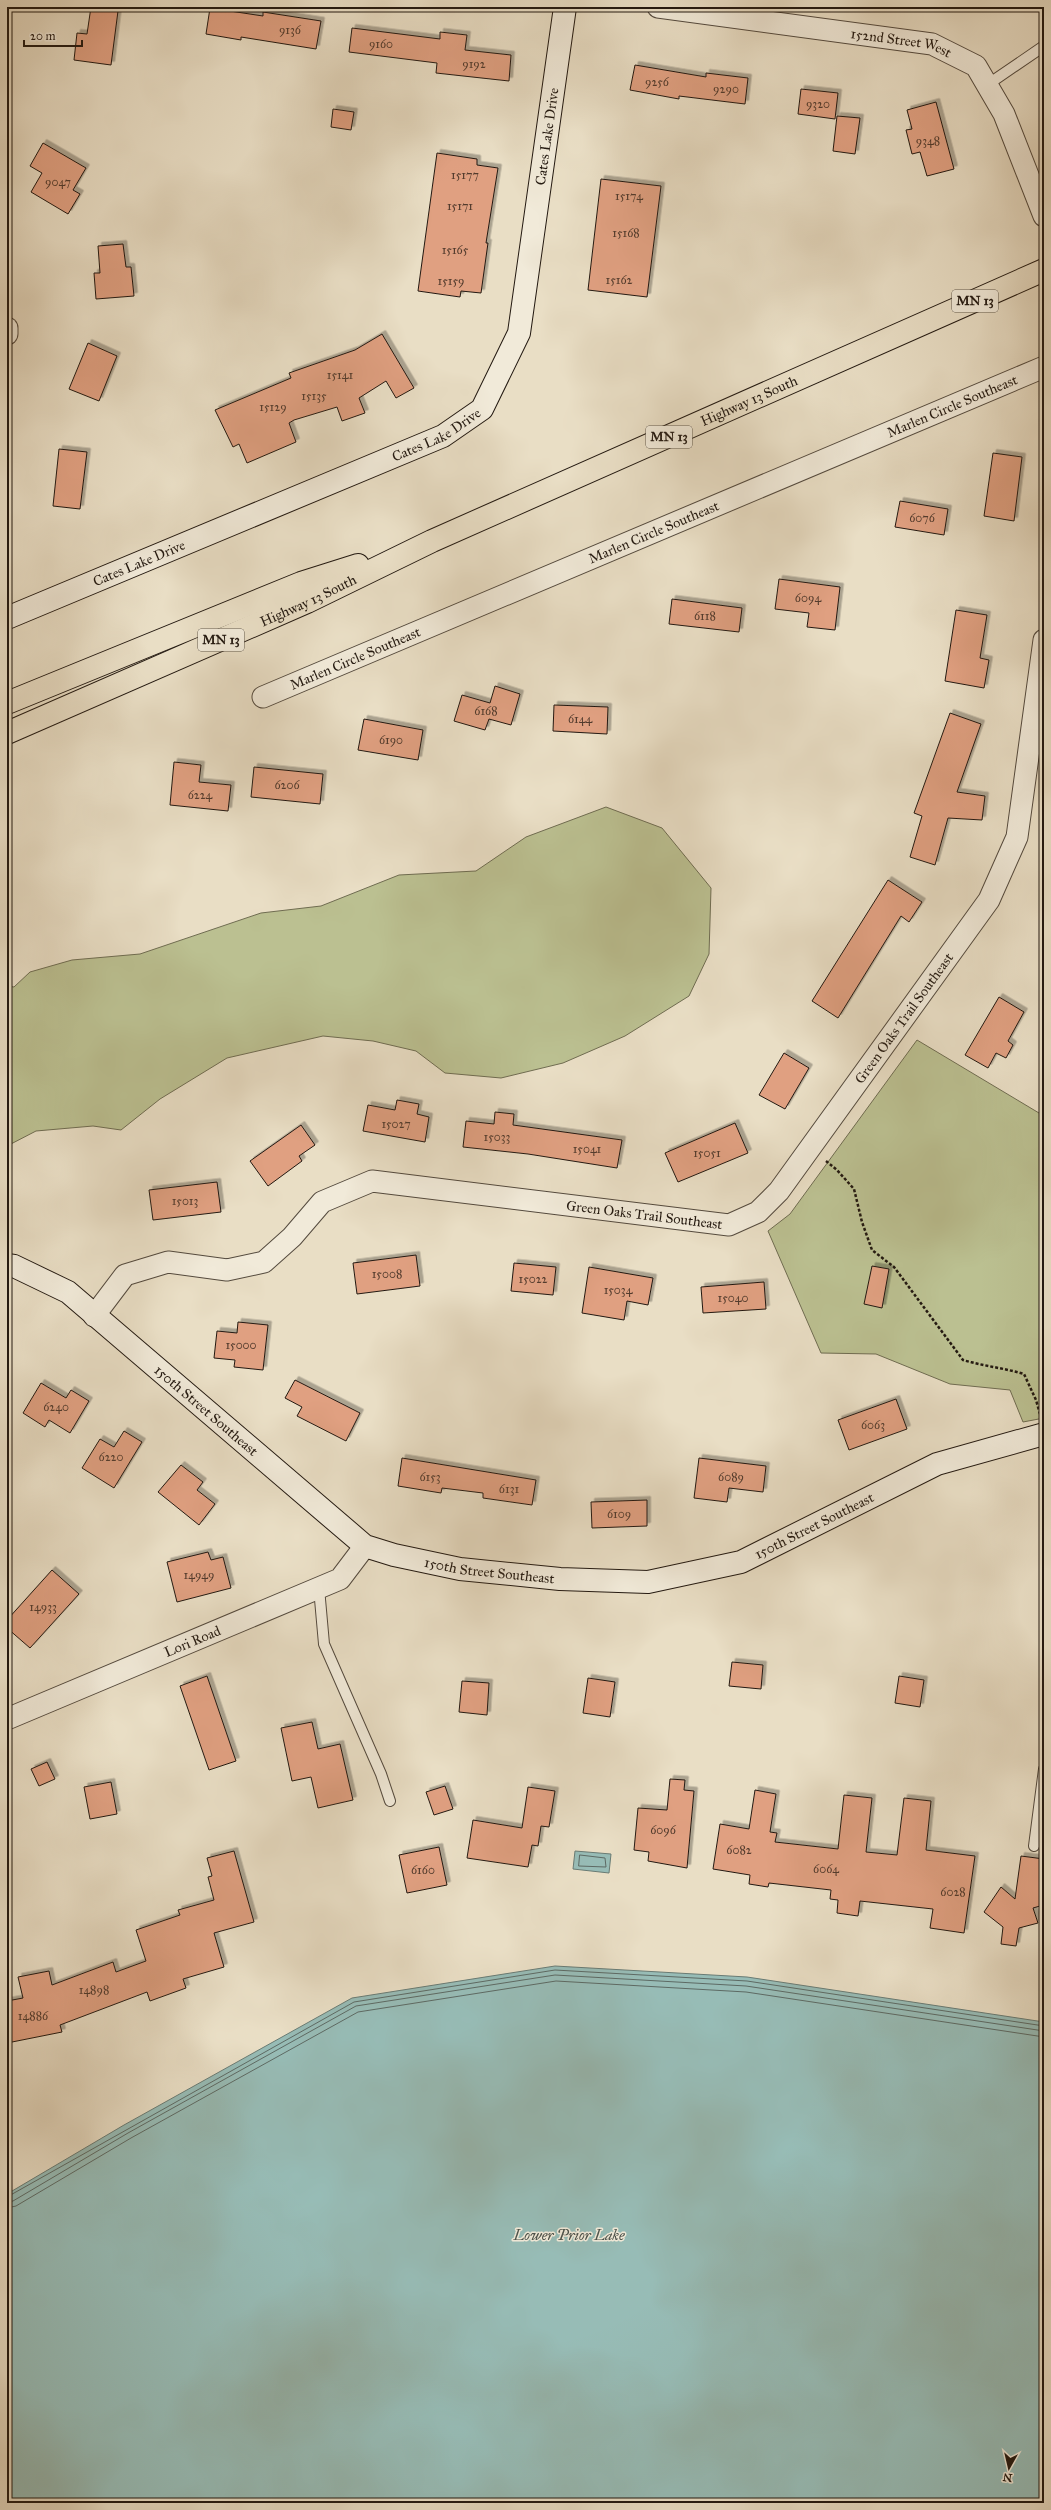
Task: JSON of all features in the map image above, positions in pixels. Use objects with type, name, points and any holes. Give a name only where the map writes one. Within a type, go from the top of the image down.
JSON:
[{"type":"main road","name":"Highway 13 South","points":[[7,733],[307,602],[432,541],[1044,270]]},
{"type":"main road","name":"Highway 13 South","points":[[7,703],[301,583],[432,541]]},
{"type":"street","name":"Cates Lake Drive","points":[[7,618],[443,436],[482,409],[519,333],[565,7]]},
{"type":"street","name":"152nd Street West","points":[[658,7],[932,44],[976,66],[1004,114],[1044,216]]},
{"type":"street","points":[[7,328],[7,334]]},
{"type":"street","name":"Marlen Circle Southeast","points":[[263,697],[1044,367]]},
{"type":"street","name":"Green Oaks Trail Southeast","points":[[94,1316],[125,1275],[168,1262],[227,1270],[264,1262],[292,1237],[322,1202],[372,1181],[729,1225],[758,1212],[779,1191],[988,900],[1017,837],[1044,640]]},
{"type":"street","name":"150th Street Southeast","points":[[7,1265],[14,1266],[68,1292],[94,1316],[365,1546],[394,1555],[460,1569],[560,1579],[648,1582],[740,1562],[937,1464],[1042,1425]]},
{"type":"street","name":"Lori Road","points":[[7,1719],[340,1579],[365,1546]]},
{"type":"lane","points":[[987,85],[1044,46]]},
{"type":"lane","points":[[319,1588],[324,1644],[378,1767],[390,1801]]},
{"type":"lane","points":[[1034,1846],[1044,1769]]},
{"type":"path","points":[[809,1148],[837,1170],[854,1189],[862,1222],[872,1250],[894,1267],[963,1360],[979,1365],[1004,1368],[1024,1374],[1036,1400],[1042,1425]]},
{"type":"green space","points":[[606,807],[662,828],[711,888],[709,954],[689,996],[625,1036],[563,1063],[501,1078],[445,1073],[416,1051],[373,1041],[323,1036],[227,1058],[160,1099],[121,1130],[93,1126],[36,1131],[7,1146],[7,986],[14,987],[30,972],[72,960],[140,954],[261,913],[321,906],[399,875],[476,871],[526,837]]},
{"type":"green space","points":[[917,1040],[1044,1116],[1044,1418],[1023,1422],[1010,1390],[950,1384],[876,1354],[821,1353],[768,1231],[790,1214]]},
{"type":"water","points":[[575,1851],[611,1854],[609,1873],[573,1869]]},
{"type":"water","name":"Lower Prior Lake","points":[[555,1966],[747,1977],[1044,2022],[1044,2503],[7,2503],[7,2194],[124,2125],[352,1998]]},
{"type":"building","points":[[91,7],[118,11],[111,65],[74,60],[77,33],[87,34]]},
{"type":"building","points":[[210,8],[263,16],[263,12],[321,21],[316,49],[241,37],[241,40],[206,34]]},
{"type":"building","points":[[352,28],[440,39],[440,32],[467,35],[465,50],[511,55],[509,81],[436,73],[437,63],[349,52]]},
{"type":"building","points":[[635,65],[706,77],[706,73],[748,78],[745,104],[679,96],[679,99],[630,90]]},
{"type":"building","points":[[801,89],[838,93],[835,119],[798,114]]},
{"type":"building","points":[[936,102],[954,169],[927,176],[920,152],[912,154],[906,130],[912,129],[907,110]]},
{"type":"building","points":[[333,109],[354,112],[351,130],[331,127]]},
{"type":"building","points":[[837,116],[860,118],[855,154],[833,151]]},
{"type":"building","points":[[43,143],[86,168],[73,190],[80,194],[68,214],[31,192],[42,173],[30,166]]},
{"type":"building","points":[[437,153],[477,159],[477,165],[498,168],[486,243],[488,243],[481,293],[461,291],[460,297],[418,291]]},
{"type":"building","points":[[601,179],[661,186],[647,297],[588,290]]},
{"type":"building","points":[[123,244],[126,267],[131,267],[134,296],[96,299],[94,273],[100,273],[98,246]]},
{"type":"building","points":[[382,334],[414,388],[396,398],[386,381],[359,398],[365,413],[342,421],[337,407],[294,420],[289,423],[296,442],[247,463],[239,444],[233,447],[215,410],[291,378],[289,373],[355,350]]},
{"type":"building","points":[[88,343],[117,356],[99,401],[69,389]]},
{"type":"building","points":[[59,449],[87,452],[80,509],[53,506]]},
{"type":"building","points":[[993,453],[1022,457],[1014,521],[984,516]]},
{"type":"building","points":[[900,501],[948,509],[944,535],[895,527]]},
{"type":"building","points":[[779,579],[840,587],[835,630],[807,627],[809,613],[775,609]]},
{"type":"building","points":[[672,599],[742,608],[739,632],[669,624]]},
{"type":"building","points":[[956,610],[987,615],[980,658],[989,660],[984,688],[945,681]]},
{"type":"building","points":[[495,686],[520,694],[511,725],[489,719],[485,730],[454,721],[462,695],[490,703]]},
{"type":"building","points":[[554,705],[608,707],[607,734],[553,731]]},
{"type":"building","points":[[950,713],[981,724],[957,792],[985,796],[982,820],[948,818],[935,865],[910,857],[922,816],[914,813]]},
{"type":"building","points":[[364,719],[423,730],[418,760],[358,750]]},
{"type":"building","points":[[174,762],[201,765],[199,782],[231,785],[228,811],[170,805]]},
{"type":"building","points":[[254,767],[323,774],[320,804],[251,797]]},
{"type":"building","points":[[888,880],[922,902],[909,922],[901,916],[838,1018],[812,1001]]},
{"type":"building","points":[[999,997],[1024,1012],[1008,1041],[1013,1045],[1006,1058],[996,1053],[988,1068],[965,1055]]},
{"type":"building","points":[[784,1053],[809,1068],[785,1109],[759,1095]]},
{"type":"building","points":[[397,1100],[419,1104],[417,1114],[429,1117],[425,1142],[363,1131],[368,1105],[395,1110]]},
{"type":"building","points":[[495,1112],[514,1114],[513,1125],[622,1140],[617,1168],[528,1154],[463,1147],[466,1121],[494,1124]]},
{"type":"building","points":[[735,1123],[748,1153],[678,1182],[665,1153]]},
{"type":"building","points":[[301,1125],[315,1145],[299,1156],[302,1161],[268,1186],[250,1161]]},
{"type":"building","points":[[217,1182],[221,1212],[153,1220],[149,1190]]},
{"type":"building","points":[[416,1255],[420,1286],[357,1294],[353,1263]]},
{"type":"building","points":[[514,1263],[556,1267],[553,1295],[511,1291]]},
{"type":"building","points":[[872,1266],[889,1269],[882,1308],[864,1304]]},
{"type":"building","points":[[589,1267],[653,1278],[648,1305],[627,1301],[624,1320],[582,1313]]},
{"type":"building","points":[[764,1282],[766,1309],[703,1313],[701,1287]]},
{"type":"building","points":[[238,1322],[268,1325],[263,1370],[234,1367],[235,1360],[214,1358],[217,1331],[237,1333]]},
{"type":"building","points":[[295,1380],[360,1413],[346,1441],[297,1416],[302,1407],[285,1398]]},
{"type":"building","points":[[41,1383],[66,1398],[71,1390],[89,1401],[70,1433],[49,1420],[45,1427],[23,1413]]},
{"type":"building","points":[[896,1399],[907,1429],[849,1450],[838,1420]]},
{"type":"building","points":[[124,1431],[142,1442],[114,1488],[82,1468],[100,1439],[114,1447]]},
{"type":"building","points":[[402,1458],[536,1480],[532,1505],[483,1498],[483,1493],[442,1488],[441,1493],[398,1486]]},
{"type":"building","points":[[699,1458],[766,1466],[763,1492],[729,1488],[727,1502],[694,1498]]},
{"type":"building","points":[[181,1465],[203,1482],[197,1490],[215,1504],[199,1525],[158,1492]]},
{"type":"building","points":[[647,1500],[647,1526],[592,1528],[591,1502]]},
{"type":"building","points":[[208,1552],[211,1560],[223,1557],[231,1588],[177,1602],[167,1562]]},
{"type":"building","points":[[52,1570],[79,1594],[30,1648],[7,1628],[7,1620]]},
{"type":"building","points":[[732,1662],[763,1665],[761,1689],[729,1686]]},
{"type":"building","points":[[207,1676],[236,1761],[209,1770],[180,1686]]},
{"type":"building","points":[[899,1676],[924,1680],[920,1707],[895,1703]]},
{"type":"building","points":[[588,1678],[615,1682],[610,1717],[583,1713]]},
{"type":"building","points":[[462,1681],[489,1683],[487,1715],[459,1712]]},
{"type":"building","points":[[312,1722],[318,1749],[340,1744],[353,1800],[318,1808],[311,1777],[292,1781],[281,1728]]},
{"type":"building","points":[[47,1762],[55,1779],[39,1786],[31,1769]]},
{"type":"building","points":[[670,1779],[685,1780],[684,1790],[694,1791],[687,1868],[648,1861],[649,1852],[634,1850],[638,1808],[667,1810]]},
{"type":"building","points":[[111,1782],[117,1814],[90,1819],[84,1787]]},
{"type":"building","points":[[445,1786],[453,1809],[434,1815],[426,1792]]},
{"type":"building","points":[[528,1787],[555,1791],[549,1827],[541,1826],[538,1846],[532,1845],[528,1867],[467,1858],[473,1820],[522,1828]]},
{"type":"building","points":[[755,1790],[776,1794],[770,1832],[777,1833],[775,1842],[838,1849],[844,1795],[872,1798],[866,1852],[897,1855],[904,1798],[931,1801],[926,1850],[975,1856],[964,1933],[930,1928],[933,1909],[860,1901],[858,1916],[837,1913],[838,1900],[830,1899],[831,1890],[769,1883],[768,1887],[749,1884],[750,1875],[713,1869],[720,1824],[749,1829]]},
{"type":"building","points":[[439,1847],[447,1885],[407,1893],[399,1855]]},
{"type":"building","points":[[234,1851],[254,1922],[214,1933],[224,1967],[183,1979],[186,1988],[150,2001],[147,1992],[60,2025],[62,2032],[7,2043],[7,2001],[23,1998],[18,1977],[49,1971],[52,1985],[113,1962],[116,1972],[146,1961],[136,1930],[180,1915],[178,1910],[214,1900],[208,1877],[212,1876],[207,1858]]},
{"type":"building","points":[[1021,1856],[1044,1859],[1040,1906],[1033,1908],[1038,1923],[1019,1928],[1016,1946],[1001,1944],[1003,1927],[984,1912],[1001,1887],[1015,1899]]}]
